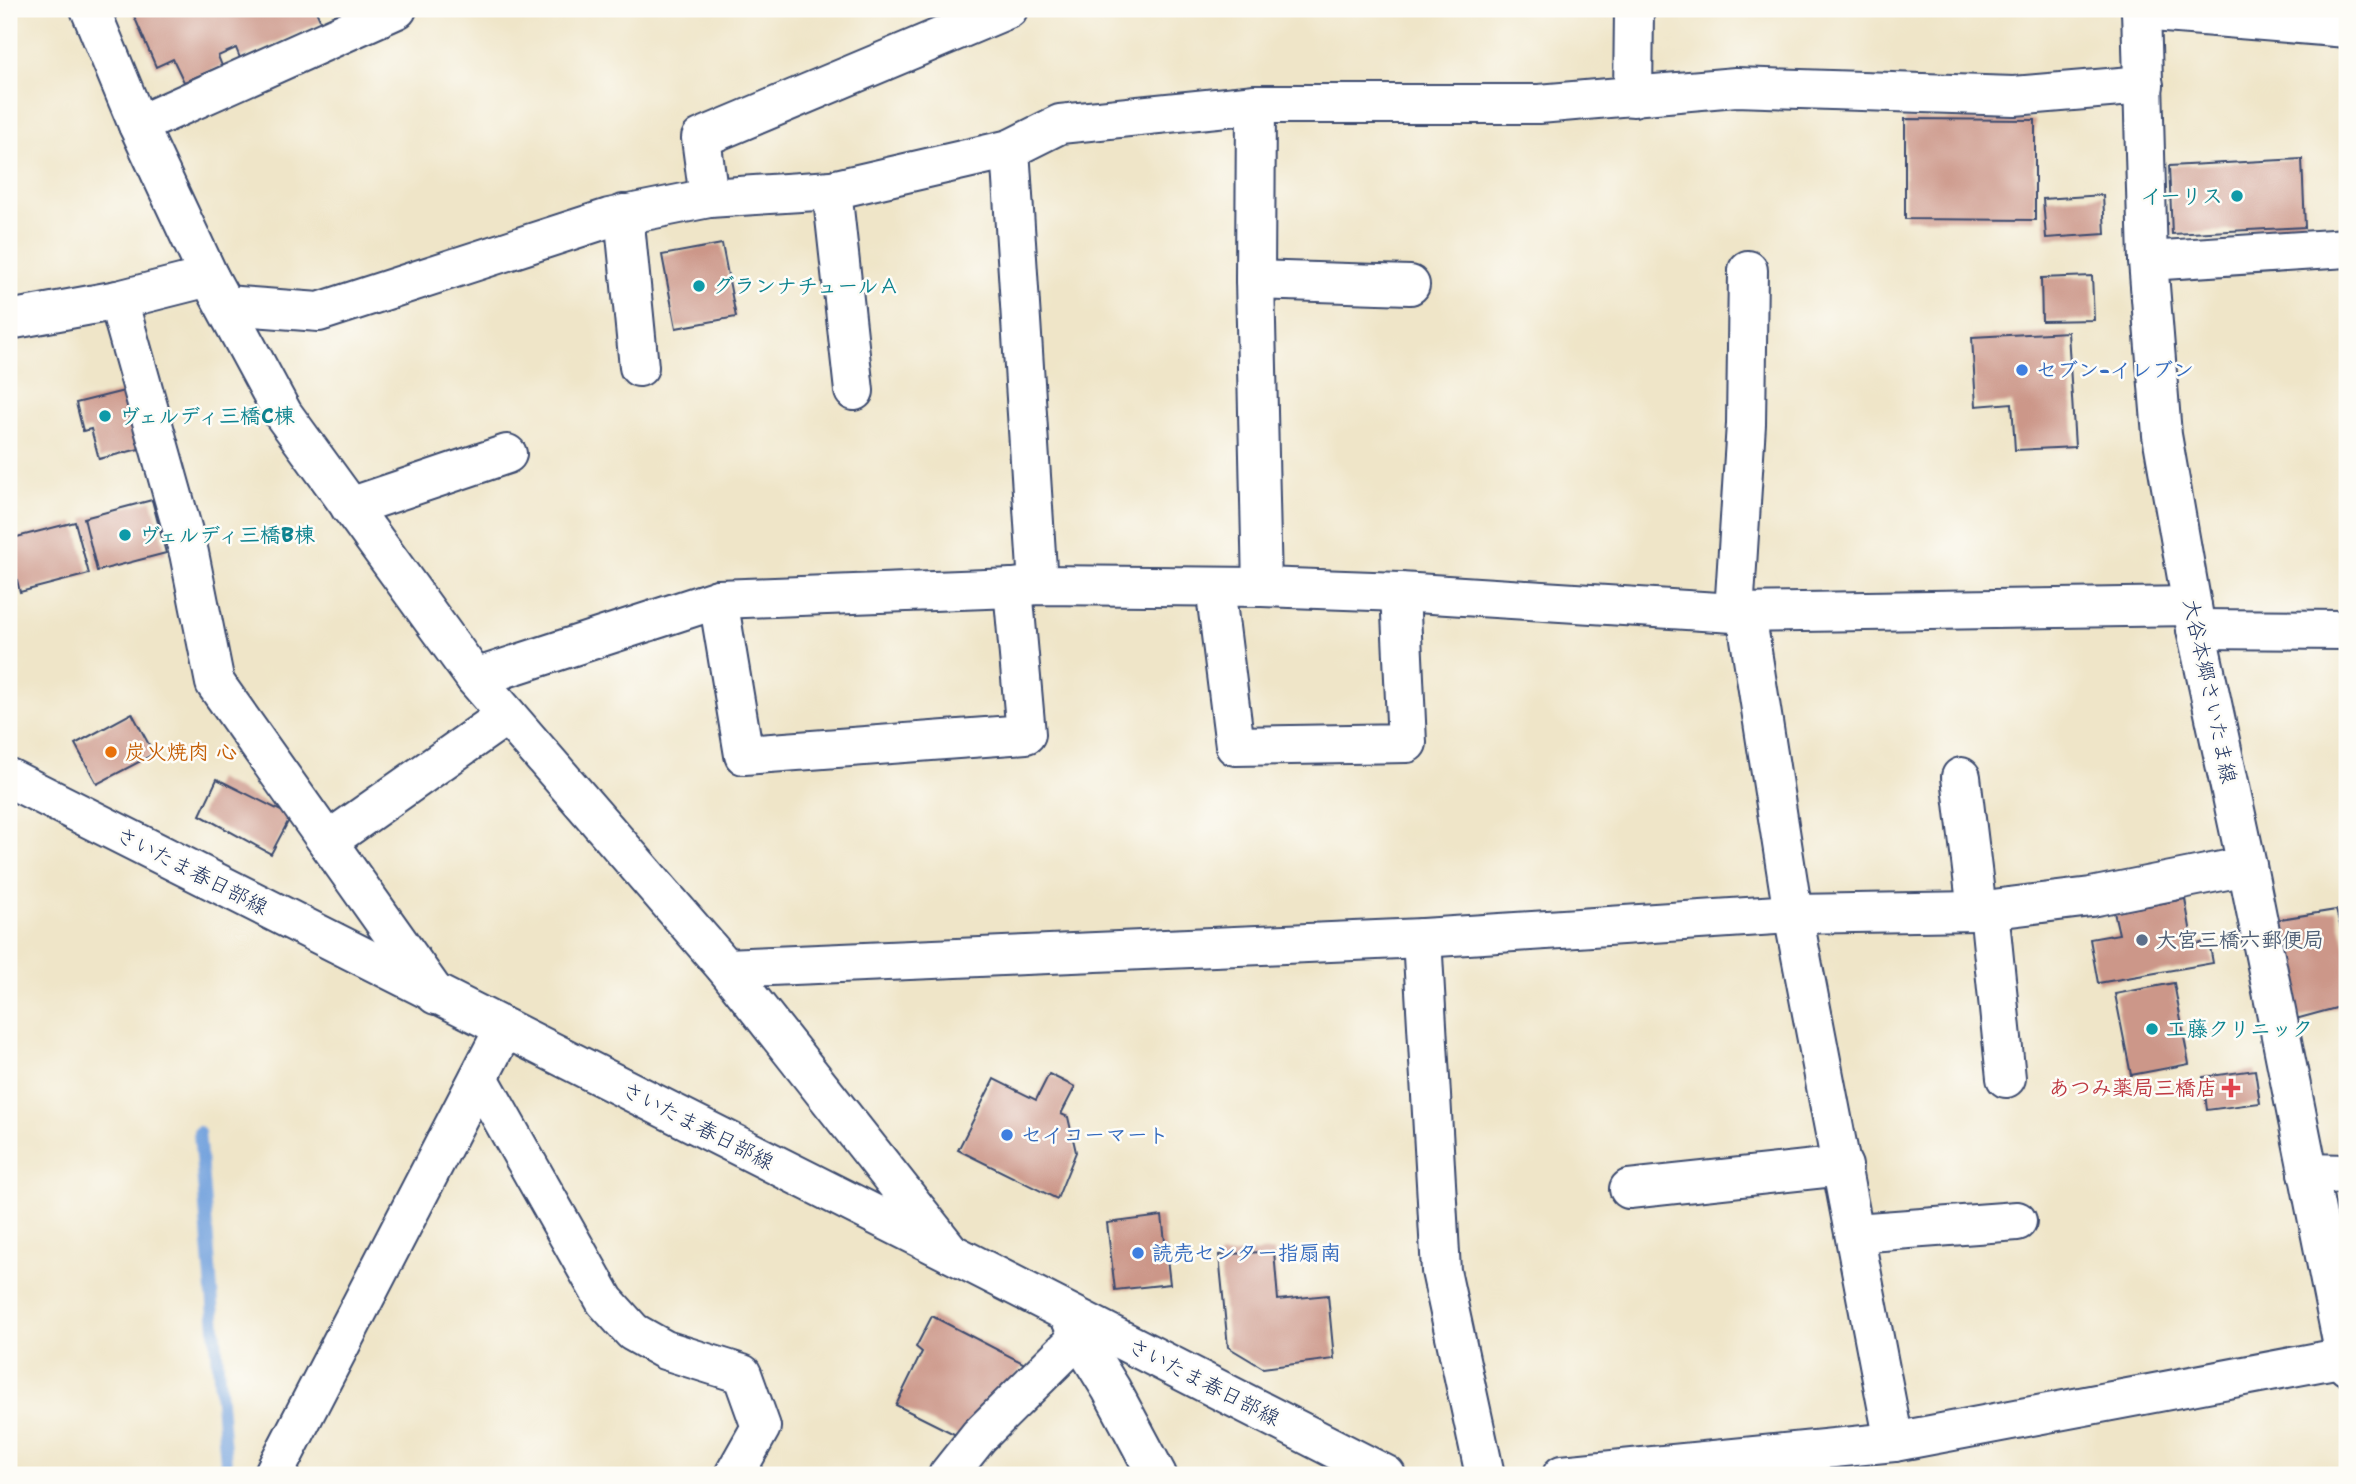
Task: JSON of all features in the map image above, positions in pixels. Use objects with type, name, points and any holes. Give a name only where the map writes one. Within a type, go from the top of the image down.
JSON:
[{"type":"street","points":[[90,9],[138,125],[217,291],[283,414],[475,678],[726,968],[951,1253]]},
{"type":"street","points":[[138,125],[397,9]]},
{"type":"street","points":[[709,198],[701,138],[1008,9]]},
{"type":"street","points":[[1633,97],[1634,9]]},
{"type":"street","points":[[2141,10],[2347,28]]},
{"type":"street","name":"大谷本郷さいたま線","points":[[2141,10],[2148,261],[2162,435],[2194,617],[2346,1361]]},
{"type":"street","points":[[15,308],[217,291],[319,312],[624,215],[709,198],[832,190],[1010,149],[1060,124],[1256,104],[1539,104],[1736,87],[2014,96],[2144,85]]},
{"type":"street","points":[[1256,104],[1255,280],[1262,586]]},
{"type":"street","points":[[718,599],[744,755],[1026,734],[1026,587],[1010,149]]},
{"type":"street","points":[[832,190],[855,391]]},
{"type":"street","points":[[624,215],[639,367]]},
{"type":"street","points":[[2148,261],[2347,248]]},
{"type":"street","points":[[1748,270],[1740,613],[1793,914],[1894,1442]]},
{"type":"street","points":[[1255,280],[1410,285]]},
{"type":"street","points":[[118,300],[189,553],[215,683],[436,995]]},
{"type":"street","points":[[351,507],[507,454]]},
{"type":"street","points":[[475,678],[718,599],[1026,587],[1262,586],[1740,613],[2194,617],[2347,630]]},
{"type":"street","points":[[1215,587],[1235,746],[1407,743],[1400,592]]},
{"type":"street","points":[[328,841],[507,715]]},
{"type":"street","points":[[1961,777],[2007,1079]]},
{"type":"street","name":"さいたま春日部線","points":[[9,778],[951,1253],[1073,1324],[1386,1475]]},
{"type":"street","points":[[726,968],[1422,938],[1793,914],[1928,914],[1983,911],[2091,897],[2247,866]]},
{"type":"street","points":[[1422,938],[1441,1271],[1485,1475]]},
{"type":"street","points":[[274,1475],[504,1029]]},
{"type":"street","points":[[479,1077],[605,1301],[633,1332],[665,1350],[742,1374],[761,1427],[734,1475]]},
{"type":"street","points":[[1629,1189],[1843,1166]]},
{"type":"street","points":[[2308,1173],[2347,1174]]},
{"type":"street","points":[[1855,1233],[2017,1221]]},
{"type":"street","points":[[948,1475],[1073,1324],[1157,1475]]},
{"type":"street","points":[[1562,1475],[1894,1442],[2346,1361]]},
{"type":"building","points":[[131,9],[315,9],[321,22],[240,58],[236,48],[218,56],[222,66],[184,82],[173,59],[156,67]]},
{"type":"building","points":[[1905,119],[2035,120],[2035,220],[1905,219]]},
{"type":"building","name":"イーリス","points":[[2302,159],[2305,227],[2172,234],[2169,166]]},
{"type":"building","points":[[2103,195],[2105,234],[2046,238],[2043,199]]},
{"type":"building","name":"グランナチュールＡ","points":[[722,244],[736,317],[676,328],[662,255]]},
{"type":"building","points":[[2092,276],[2094,320],[2042,321],[2041,278]]},
{"type":"building","name":"セブン-イレブン","points":[[2068,332],[2075,447],[2015,450],[2012,403],[1976,406],[1972,337]]},
{"type":"building","name":"ヴェルディ三橋C棟","points":[[124,391],[139,449],[99,459],[91,429],[83,431],[76,403]]},
{"type":"building","name":"ヴェルディ三橋B棟","points":[[152,500],[166,553],[97,571],[84,518]]},
{"type":"building","points":[[75,522],[89,574],[20,592],[9,539]]},
{"type":"building","points":[[132,713],[154,754],[97,784],[75,744]]},
{"type":"building","points":[[217,779],[291,816],[271,854],[200,815]]},
{"type":"building","name":"大宮三橋六郵便局","points":[[2185,899],[2193,945],[2209,941],[2213,963],[2098,983],[2090,939],[2119,934],[2114,912]]},
{"type":"building","points":[[2336,910],[2347,951],[2347,1005],[2292,1020],[2268,921]]},
{"type":"building","name":"工藤クリニック","points":[[2174,983],[2189,1064],[2131,1075],[2115,994]]},
{"type":"building","points":[[2255,1070],[2260,1103],[2207,1110],[2203,1077]]},
{"type":"building","points":[[1049,1074],[1075,1087],[1061,1114],[1068,1117],[1076,1152],[1057,1199],[958,1150],[994,1079],[1036,1100]]},
{"type":"building","points":[[1162,1216],[1170,1284],[1115,1290],[1107,1223]]},
{"type":"building","points":[[1274,1251],[1278,1300],[1328,1295],[1334,1359],[1263,1368],[1228,1347],[1219,1255]]},
{"type":"building","points":[[932,1316],[1025,1364],[964,1439],[896,1405],[922,1352],[916,1347]]},
{"type":"waterway","points":[[199,1132],[227,1475]]},
{"type":"place","name":"イーリス","points":[[2237,196]]},
{"type":"place","name":"グランナチュールＡ","points":[[699,286]]},
{"type":"place","name":"セブン-イレブン","points":[[2022,370]]},
{"type":"place","name":"ヴェルディ三橋C棟","points":[[105,416]]},
{"type":"place","name":"ヴェルディ三橋B棟","points":[[125,535]]},
{"type":"place","name":"炭火焼肉 心","points":[[111,752]]},
{"type":"place","name":"大宮三橋六郵便局","points":[[2142,940]]},
{"type":"place","name":"工藤クリニック","points":[[2152,1029]]},
{"type":"place","name":"あつみ薬局三橋店","points":[[2231,1088]]},
{"type":"place","name":"セイコーマート","points":[[1007,1135]]},
{"type":"place","name":"読売センター指扇南","points":[[1138,1253]]}]
